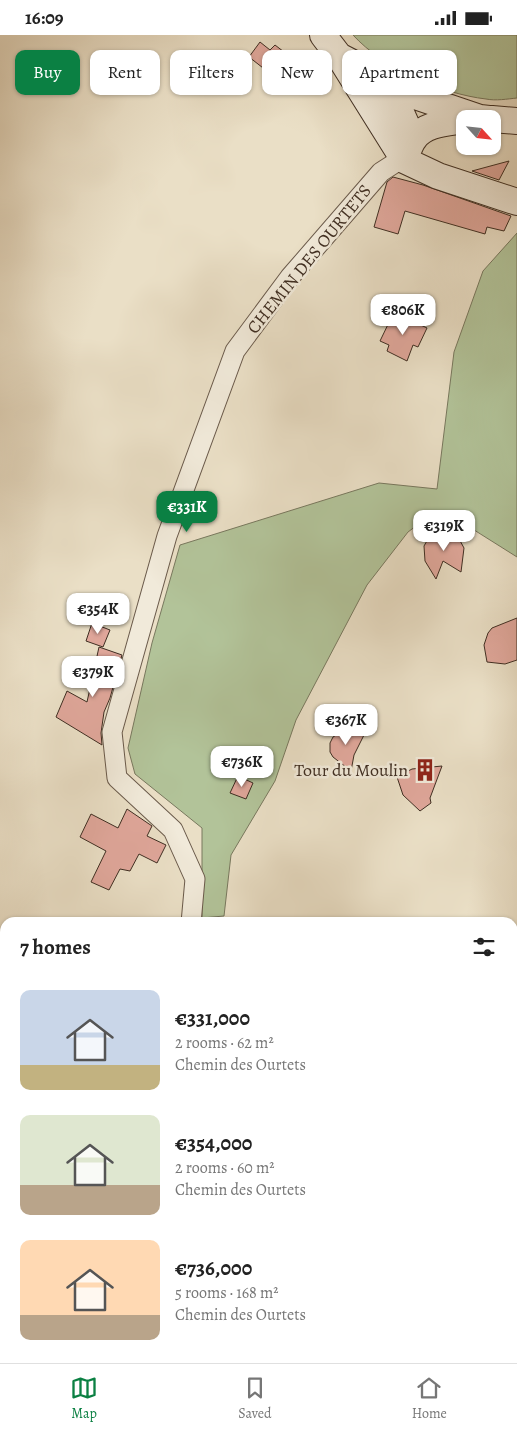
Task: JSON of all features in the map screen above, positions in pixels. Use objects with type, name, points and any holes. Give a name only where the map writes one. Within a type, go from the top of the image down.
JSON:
[{"type":"main road","points":[[322,35],[339,56],[404,160],[438,176],[517,203]]},
{"type":"main road","points":[[391,95],[406,124],[404,160]]},
{"type":"main road","points":[[414,95],[456,110]]},
{"type":"main road","points":[[501,120],[517,121]]},
{"type":"main road","points":[[404,160],[414,139],[424,129],[439,124],[456,122]]},
{"type":"street","name":"CHEMIN DES OURTETS","points":[[192,917],[195,879],[173,830],[117,778],[112,732],[167,536],[235,351],[290,277],[381,172],[395,163],[404,160]]},
{"type":"green space","points":[[353,35],[517,35],[517,98],[490,100],[457,93],[457,50],[370,50]]},
{"type":"green space","points":[[517,233],[517,557],[463,523],[436,511],[408,532],[367,585],[296,720],[275,781],[231,855],[224,916],[202,917],[202,828],[135,774],[128,748],[152,643],[180,545],[379,483],[437,489],[454,352],[483,271]]},
{"type":"building","points":[[260,42],[270,50],[262,50],[262,67],[252,59],[252,53]]},
{"type":"building","points":[[275,45],[281,50],[270,50]]},
{"type":"building","points":[[509,161],[499,180],[472,171]]},
{"type":"building","points":[[393,177],[423,185],[511,216],[504,231],[487,227],[485,234],[405,211],[398,234],[374,227],[387,182]]},
{"type":"building","points":[[394,312],[427,328],[418,347],[413,345],[407,361],[387,351],[389,345],[380,341]]},
{"type":"building","points":[[446,532],[458,537],[464,548],[461,572],[443,561],[436,579],[425,561],[424,546],[428,539],[435,534]]},
{"type":"building","points":[[517,618],[517,660],[505,664],[487,662],[484,645],[488,633],[492,628]]},
{"type":"building","points":[[92,623],[110,630],[103,647],[86,641]]},
{"type":"building","points":[[99,647],[122,655],[110,698],[104,712],[101,733],[102,745],[56,717],[67,691],[87,702]]},
{"type":"building","points":[[367,729],[354,755],[351,771],[333,757],[330,752],[330,743],[333,737],[341,732]]},
{"type":"building","name":"Tour du Moulin","points":[[442,766],[430,798],[431,803],[420,811],[403,795],[397,777],[412,769]]},
{"type":"building","points":[[238,776],[253,783],[246,799],[230,793]]},
{"type":"building","points":[[127,809],[152,826],[147,836],[166,845],[157,863],[139,854],[130,871],[120,869],[109,890],[91,882],[106,851],[80,837],[91,814],[118,828]]},
{"type":"place","name":"Tour du Moulin","points":[[425,770]]}]
